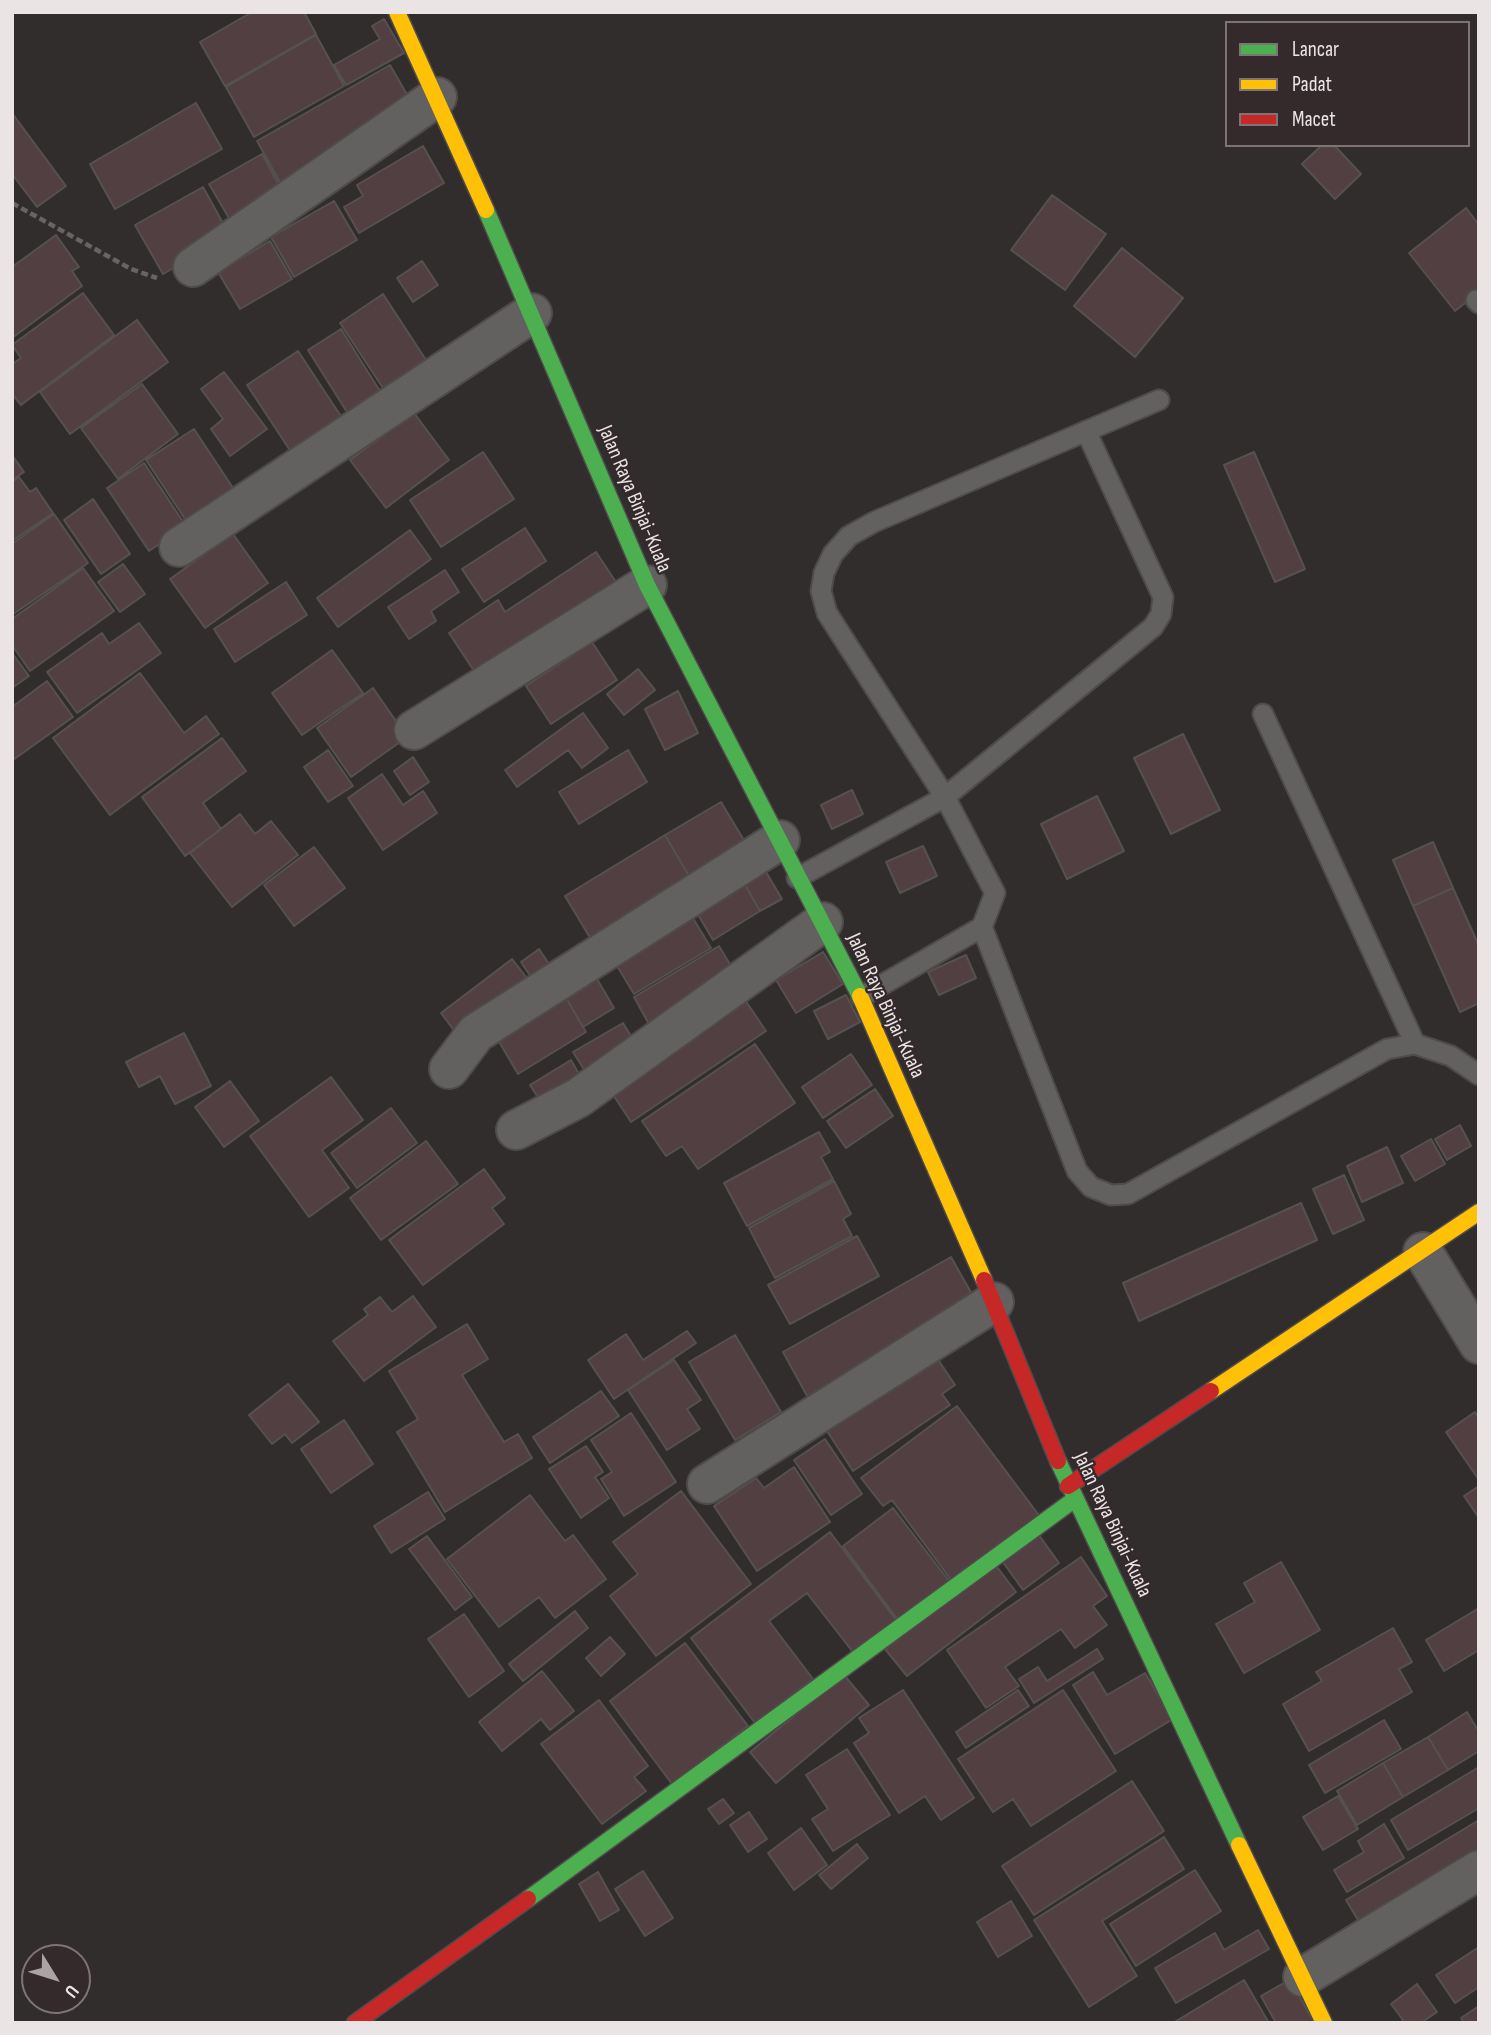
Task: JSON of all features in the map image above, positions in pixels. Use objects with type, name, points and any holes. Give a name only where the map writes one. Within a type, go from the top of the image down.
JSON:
[{"type":"main road","name":"Jalan Raya Binjai-Kuala","points":[[397,12],[437,97],[647,585],[861,997],[994,1302],[1071,1492],[1324,2023]]},
{"type":"main road","points":[[355,2023],[557,1880],[1071,1492],[1479,1212]]},
{"type":"street","points":[[193,267],[437,97]]},
{"type":"street","points":[[179,547],[531,313]]},
{"type":"street","points":[[414,730],[647,585]]},
{"type":"street","points":[[449,1069],[476,1033],[780,840]]},
{"type":"street","points":[[516,1130],[578,1098],[823,922]]},
{"type":"street","points":[[1423,1252],[1479,1344]]},
{"type":"street","points":[[707,1484],[994,1302]]},
{"type":"street","points":[[1303,1977],[1479,1870]]},
{"type":"lane","points":[[861,997],[982,927],[995,893],[945,797],[827,613],[821,591],[824,573],[833,554],[849,536],[874,522],[1159,400]]},
{"type":"lane","points":[[797,878],[945,797],[1153,627],[1161,614],[1163,597],[1086,431]]},
{"type":"lane","points":[[1263,714],[1415,1044]]},
{"type":"lane","points":[[982,927],[1077,1171],[1091,1187],[1111,1195],[1128,1194],[1387,1049],[1415,1044],[1451,1056],[1479,1075]]},
{"type":"path","points":[[12,203],[153,278],[173,276],[193,267]]},
{"type":"building","points":[[252,12],[304,12],[316,34],[225,86],[200,42]]},
{"type":"building","points":[[384,19],[404,53],[346,85],[334,65],[380,39],[372,26]]},
{"type":"building","points":[[316,35],[344,86],[254,137],[226,87]]},
{"type":"building","points":[[390,65],[413,105],[286,193],[257,141]]},
{"type":"building","points":[[196,103],[222,149],[115,209],[90,164]]},
{"type":"building","points":[[12,113],[66,186],[37,207],[12,174]]},
{"type":"building","points":[[423,146],[444,183],[359,233],[344,207],[363,196],[357,185]]},
{"type":"building","points":[[1320,147],[1336,147],[1361,174],[1335,199],[1302,164]]},
{"type":"building","points":[[262,154],[285,196],[233,225],[209,184]]},
{"type":"building","points":[[203,187],[230,236],[163,274],[135,225]]},
{"type":"building","points":[[1052,195],[1106,234],[1065,290],[1011,250]]},
{"type":"building","points":[[334,201],[357,240],[294,277],[271,237]]},
{"type":"building","points":[[1466,208],[1479,225],[1479,292],[1455,311],[1409,253]]},
{"type":"building","points":[[56,235],[79,267],[72,271],[82,286],[12,338],[12,267]]},
{"type":"building","points":[[270,241],[292,279],[240,309],[218,272]]},
{"type":"building","points":[[1122,248],[1183,298],[1135,357],[1074,306]]},
{"type":"building","points":[[422,261],[438,285],[413,302],[397,278]]},
{"type":"building","points":[[83,293],[114,335],[21,405],[12,394],[12,364],[21,358],[12,345]]},
{"type":"building","points":[[383,294],[428,363],[385,391],[340,323]]},
{"type":"building","points":[[137,320],[168,362],[70,434],[40,392]]},
{"type":"building","points":[[341,329],[383,396],[350,417],[308,350]]},
{"type":"building","points":[[298,351],[348,427],[297,461],[247,385]]},
{"type":"building","points":[[224,372],[267,429],[230,456],[211,429],[223,419],[201,389]]},
{"type":"building","points":[[142,384],[178,434],[118,479],[81,428]]},
{"type":"building","points":[[414,413],[449,460],[386,508],[350,460]]},
{"type":"building","points":[[194,429],[235,491],[187,522],[146,460]]},
{"type":"building","points":[[483,452],[514,499],[441,547],[410,500]]},
{"type":"building","points":[[1254,452],[1305,569],[1275,582],[1224,465]]},
{"type":"building","points":[[12,455],[24,472],[12,480]]},
{"type":"building","points":[[144,463],[186,526],[149,551],[107,488]]},
{"type":"building","points":[[19,477],[30,492],[36,488],[53,513],[12,541],[12,482]]},
{"type":"building","points":[[93,499],[130,554],[101,574],[64,520]]},
{"type":"building","points":[[54,514],[88,563],[12,615],[12,544]]},
{"type":"building","points":[[525,528],[546,561],[484,602],[462,569]]},
{"type":"building","points":[[410,530],[431,559],[338,627],[317,598]]},
{"type":"building","points":[[233,534],[268,583],[205,628],[170,579]]},
{"type":"building","points":[[596,552],[622,591],[482,683],[449,633],[498,600],[505,612]]},
{"type":"building","points":[[123,564],[145,594],[120,612],[98,582]]},
{"type":"building","points":[[83,568],[114,611],[30,671],[12,645],[12,619]]},
{"type":"building","points":[[445,570],[459,592],[431,611],[436,621],[409,639],[388,607]]},
{"type":"building","points":[[286,582],[307,615],[235,662],[214,629]]},
{"type":"building","points":[[139,623],[161,653],[77,713],[47,672],[102,633],[109,644]]},
{"type":"building","points":[[592,642],[617,680],[551,724],[526,686]]},
{"type":"building","points":[[332,650],[363,693],[302,735],[272,693]]},
{"type":"building","points":[[12,653],[29,676],[12,688]]},
{"type":"building","points":[[638,669],[655,690],[624,715],[607,694]]},
{"type":"building","points":[[140,673],[184,733],[206,716],[219,734],[110,815],[53,738]]},
{"type":"building","points":[[47,681],[73,717],[13,760],[12,707]]},
{"type":"building","points":[[373,688],[407,737],[351,777],[317,728]]},
{"type":"building","points":[[678,691],[698,733],[665,750],[645,709]]},
{"type":"building","points":[[583,713],[608,748],[582,768],[568,750],[517,787],[505,770]]},
{"type":"building","points":[[1183,734],[1220,810],[1171,834],[1134,758]]},
{"type":"building","points":[[222,738],[246,771],[203,803],[221,829],[185,856],[142,797]]},
{"type":"building","points":[[328,750],[353,786],[328,802],[304,767]]},
{"type":"building","points":[[628,750],[647,782],[579,824],[559,792]]},
{"type":"building","points":[[413,757],[429,782],[410,795],[394,771]]},
{"type":"building","points":[[382,774],[403,805],[423,791],[437,813],[383,850],[348,798]]},
{"type":"building","points":[[852,790],[863,814],[832,829],[821,805]]},
{"type":"building","points":[[1097,796],[1124,851],[1067,879],[1041,824]]},
{"type":"building","points":[[721,802],[748,847],[692,881],[665,835]]},
{"type":"building","points":[[240,814],[255,834],[271,821],[298,855],[232,907],[190,853]]},
{"type":"building","points":[[665,835],[692,881],[592,941],[565,896]]},
{"type":"building","points":[[1433,842],[1453,888],[1413,906],[1393,860]]},
{"type":"building","points":[[923,846],[937,876],[900,893],[886,862]]},
{"type":"building","points":[[314,847],[345,888],[294,926],[264,885]]},
{"type":"building","points":[[762,865],[782,899],[760,911],[741,878]]},
{"type":"building","points":[[741,878],[760,911],[713,940],[693,906]]},
{"type":"building","points":[[1453,888],[1479,946],[1479,1003],[1460,1012],[1413,906]]},
{"type":"building","points":[[685,905],[711,948],[634,994],[608,951]]},
{"type":"building","points":[[719,946],[737,976],[651,1028],[634,997]]},
{"type":"building","points":[[539,949],[557,976],[539,989],[521,962]]},
{"type":"building","points":[[823,952],[843,984],[796,1013],[776,980]]},
{"type":"building","points":[[966,955],[976,978],[939,995],[928,972]]},
{"type":"building","points":[[512,959],[533,986],[461,1040],[441,1013]]},
{"type":"building","points":[[590,967],[614,1008],[583,1027],[559,986]]},
{"type":"building","points":[[559,986],[586,1032],[518,1074],[491,1028]]},
{"type":"building","points":[[741,994],[766,1031],[631,1122],[606,1084]]},
{"type":"building","points":[[846,995],[860,1022],[828,1039],[814,1011]]},
{"type":"building","points":[[623,1023],[639,1049],[590,1079],[573,1052]]},
{"type":"building","points":[[184,1033],[211,1086],[175,1104],[160,1076],[139,1087],[126,1062]]},
{"type":"building","points":[[755,1044],[795,1103],[698,1169],[682,1146],[666,1156],[642,1121]]},
{"type":"building","points":[[851,1054],[872,1085],[823,1118],[802,1087]]},
{"type":"building","points":[[571,1060],[584,1083],[544,1107],[530,1085]]},
{"type":"building","points":[[331,1077],[363,1120],[322,1150],[349,1188],[309,1217],[250,1136]]},
{"type":"building","points":[[230,1081],[259,1121],[224,1147],[195,1107]]},
{"type":"building","points":[[875,1089],[893,1116],[846,1148],[827,1121]]},
{"type":"building","points":[[391,1108],[417,1143],[357,1188],[331,1153]]},
{"type":"building","points":[[1460,1125],[1471,1146],[1447,1160],[1435,1139]]},
{"type":"building","points":[[819,1132],[830,1152],[821,1157],[833,1179],[747,1226],[724,1183]]},
{"type":"building","points":[[1431,1139],[1445,1164],[1415,1181],[1401,1156]]},
{"type":"building","points":[[426,1141],[458,1184],[381,1240],[350,1198]]},
{"type":"building","points":[[1387,1147],[1403,1183],[1362,1202],[1347,1166]]},
{"type":"building","points":[[484,1169],[505,1198],[492,1208],[504,1224],[423,1285],[389,1240]]},
{"type":"building","points":[[1344,1175],[1364,1220],[1333,1234],[1313,1189]]},
{"type":"building","points":[[834,1181],[851,1214],[843,1219],[852,1236],[775,1278],[749,1228]]},
{"type":"building","points":[[1301,1203],[1317,1240],[1139,1321],[1123,1283]]},
{"type":"building","points":[[857,1236],[879,1276],[790,1324],[768,1285]]},
{"type":"building","points":[[951,1257],[973,1296],[919,1326],[928,1340],[812,1405],[783,1352]]},
{"type":"building","points":[[413,1296],[436,1327],[364,1381],[333,1341],[368,1315],[364,1309],[380,1297],[392,1312]]},
{"type":"building","points":[[467,1324],[488,1359],[462,1375],[504,1442],[518,1434],[532,1458],[445,1512],[397,1432],[418,1419],[389,1371]]},
{"type":"building","points":[[687,1331],[696,1343],[614,1399],[588,1360],[626,1334],[643,1360]]},
{"type":"building","points":[[735,1335],[781,1412],[735,1440],[689,1362]]},
{"type":"building","points":[[937,1358],[955,1385],[942,1394],[950,1405],[853,1471],[827,1431]]},
{"type":"building","points":[[674,1360],[701,1400],[687,1409],[700,1429],[667,1450],[628,1390]]},
{"type":"building","points":[[288,1384],[319,1422],[292,1443],[285,1434],[272,1444],[249,1415]]},
{"type":"building","points":[[601,1391],[619,1416],[550,1463],[533,1437]]},
{"type":"building","points":[[957,1406],[1041,1518],[954,1584],[892,1500],[883,1506],[861,1478]]},
{"type":"building","points":[[1475,1412],[1479,1418],[1479,1480],[1446,1432]]},
{"type":"building","points":[[631,1413],[676,1482],[624,1516],[601,1479],[612,1472],[591,1440]]},
{"type":"building","points":[[344,1420],[373,1464],[331,1493],[301,1449]]},
{"type":"building","points":[[825,1439],[862,1494],[831,1515],[794,1460]]},
{"type":"building","points":[[586,1446],[603,1472],[595,1477],[609,1498],[581,1518],[549,1469]]},
{"type":"building","points":[[794,1467],[830,1522],[757,1571],[714,1506],[756,1478],[764,1488]]},
{"type":"building","points":[[1479,1486],[1479,1518],[1464,1496]]},
{"type":"building","points":[[681,1491],[751,1584],[656,1656],[610,1596],[638,1574],[613,1542]]},
{"type":"building","points":[[428,1492],[445,1519],[391,1553],[374,1526]]},
{"type":"building","points":[[530,1495],[565,1541],[573,1535],[606,1579],[555,1618],[539,1597],[499,1627],[447,1559]]},
{"type":"building","points":[[893,1508],[952,1585],[901,1624],[843,1546]]},
{"type":"building","points":[[1036,1531],[1059,1563],[1023,1590],[1000,1558]]},
{"type":"building","points":[[830,1532],[899,1624],[856,1656],[807,1593],[769,1621],[813,1679],[755,1723],[691,1638]]},
{"type":"building","points":[[427,1536],[472,1597],[455,1610],[409,1549]]},
{"type":"building","points":[[1081,1557],[1107,1596],[1093,1606],[1107,1625],[1075,1648],[1061,1629],[1005,1667],[1019,1686],[986,1708],[947,1650]]},
{"type":"building","points":[[1281,1562],[1320,1630],[1244,1673],[1216,1624],[1255,1602],[1244,1583]]},
{"type":"building","points":[[994,1563],[1016,1592],[907,1676],[885,1649]]},
{"type":"building","points":[[1479,1608],[1479,1650],[1444,1671],[1426,1640]]},
{"type":"building","points":[[575,1611],[588,1628],[523,1681],[509,1664]]},
{"type":"building","points":[[464,1614],[504,1671],[469,1697],[428,1639]]},
{"type":"building","points":[[1393,1628],[1412,1662],[1399,1669],[1412,1692],[1309,1751],[1283,1704],[1322,1681],[1316,1672]]},
{"type":"building","points":[[610,1637],[625,1654],[601,1676],[586,1658]]},
{"type":"building","points":[[685,1643],[748,1726],[672,1784],[610,1701]]},
{"type":"building","points":[[1097,1649],[1103,1659],[1034,1703],[1019,1679],[1038,1667],[1047,1681]]},
{"type":"building","points":[[542,1671],[574,1711],[550,1730],[541,1719],[502,1751],[479,1722]]},
{"type":"building","points":[[1093,1672],[1107,1695],[1145,1673],[1173,1719],[1115,1754],[1073,1685]]},
{"type":"building","points":[[844,1675],[869,1705],[776,1783],[750,1752]]},
{"type":"building","points":[[903,1690],[974,1798],[941,1820],[925,1796],[899,1813],[854,1743],[869,1733],[859,1718]]},
{"type":"building","points":[[1018,1690],[1029,1706],[966,1748],[956,1732]]},
{"type":"building","points":[[1063,1690],[1116,1771],[1031,1826],[1013,1799],[993,1812],[958,1759]]},
{"type":"building","points":[[599,1700],[648,1766],[634,1777],[646,1791],[602,1824],[541,1744]]},
{"type":"building","points":[[1467,1712],[1479,1732],[1479,1751],[1448,1770],[1428,1737]]},
{"type":"building","points":[[1384,1720],[1401,1749],[1325,1793],[1309,1765]]},
{"type":"building","points":[[1428,1737],[1448,1770],[1403,1797],[1383,1763]]},
{"type":"building","points":[[847,1749],[890,1815],[833,1851],[812,1819],[828,1809],[806,1775]]},
{"type":"building","points":[[1383,1763],[1403,1797],[1357,1825],[1337,1791]]},
{"type":"building","points":[[1479,1767],[1479,1808],[1408,1850],[1391,1820]]},
{"type":"building","points":[[1132,1781],[1164,1831],[1034,1915],[1002,1866]]},
{"type":"building","points":[[1338,1796],[1358,1829],[1323,1850],[1303,1817]]},
{"type":"building","points":[[723,1799],[734,1813],[719,1824],[708,1809]]},
{"type":"building","points":[[749,1812],[767,1839],[748,1852],[730,1825]]},
{"type":"building","points":[[1479,1820],[1479,1853],[1361,1925],[1346,1900]]},
{"type":"building","points":[[1384,1824],[1404,1858],[1347,1892],[1334,1870],[1364,1852],[1358,1841]]},
{"type":"building","points":[[801,1828],[827,1865],[794,1890],[768,1853]]},
{"type":"building","points":[[1164,1837],[1184,1869],[1102,1921],[1137,1976],[1089,2007],[1034,1920]]},
{"type":"building","points":[[857,1844],[868,1858],[831,1889],[819,1875]]},
{"type":"building","points":[[1195,1870],[1221,1911],[1136,1966],[1110,1924]]},
{"type":"building","points":[[643,1871],[673,1918],[645,1936],[615,1889]]},
{"type":"building","points":[[598,1872],[619,1910],[600,1921],[579,1884]]},
{"type":"building","points":[[1011,1901],[1032,1936],[998,1957],[977,1922]]},
{"type":"building","points":[[1258,1930],[1269,1949],[1176,2003],[1155,1968],[1215,1933],[1224,1950]]},
{"type":"building","points":[[1479,1947],[1479,1987],[1455,2003],[1436,1975]]},
{"type":"building","points":[[1244,1980],[1269,2023],[1173,2023]]},
{"type":"building","points":[[1289,1980],[1315,2023],[1276,2023],[1261,1996]]},
{"type":"building","points":[[1417,1984],[1437,2012],[1421,2023],[1400,2023],[1403,2020],[1391,2004]]},
{"type":"building","points":[[1479,2006],[1479,2023],[1464,2023],[1461,2018]]},
{"type":"traffic: fast","points":[[486,210],[647,585],[860,996]]},
{"type":"traffic: fast","points":[[1058,1461],[1239,1845]]},
{"type":"traffic: fast","points":[[528,1899],[1075,1499]]},
{"type":"traffic: slow","points":[[397,12],[486,210]]},
{"type":"traffic: slow","points":[[860,996],[984,1280]]},
{"type":"traffic: slow","points":[[1211,1391],[1479,1212]]},
{"type":"traffic: slow","points":[[1239,1845],[1324,2023]]},
{"type":"traffic: jam","points":[[984,1280],[1058,1461]]},
{"type":"traffic: jam","points":[[1068,1486],[1211,1391]]},
{"type":"traffic: jam","points":[[355,2023],[528,1899]]}]
